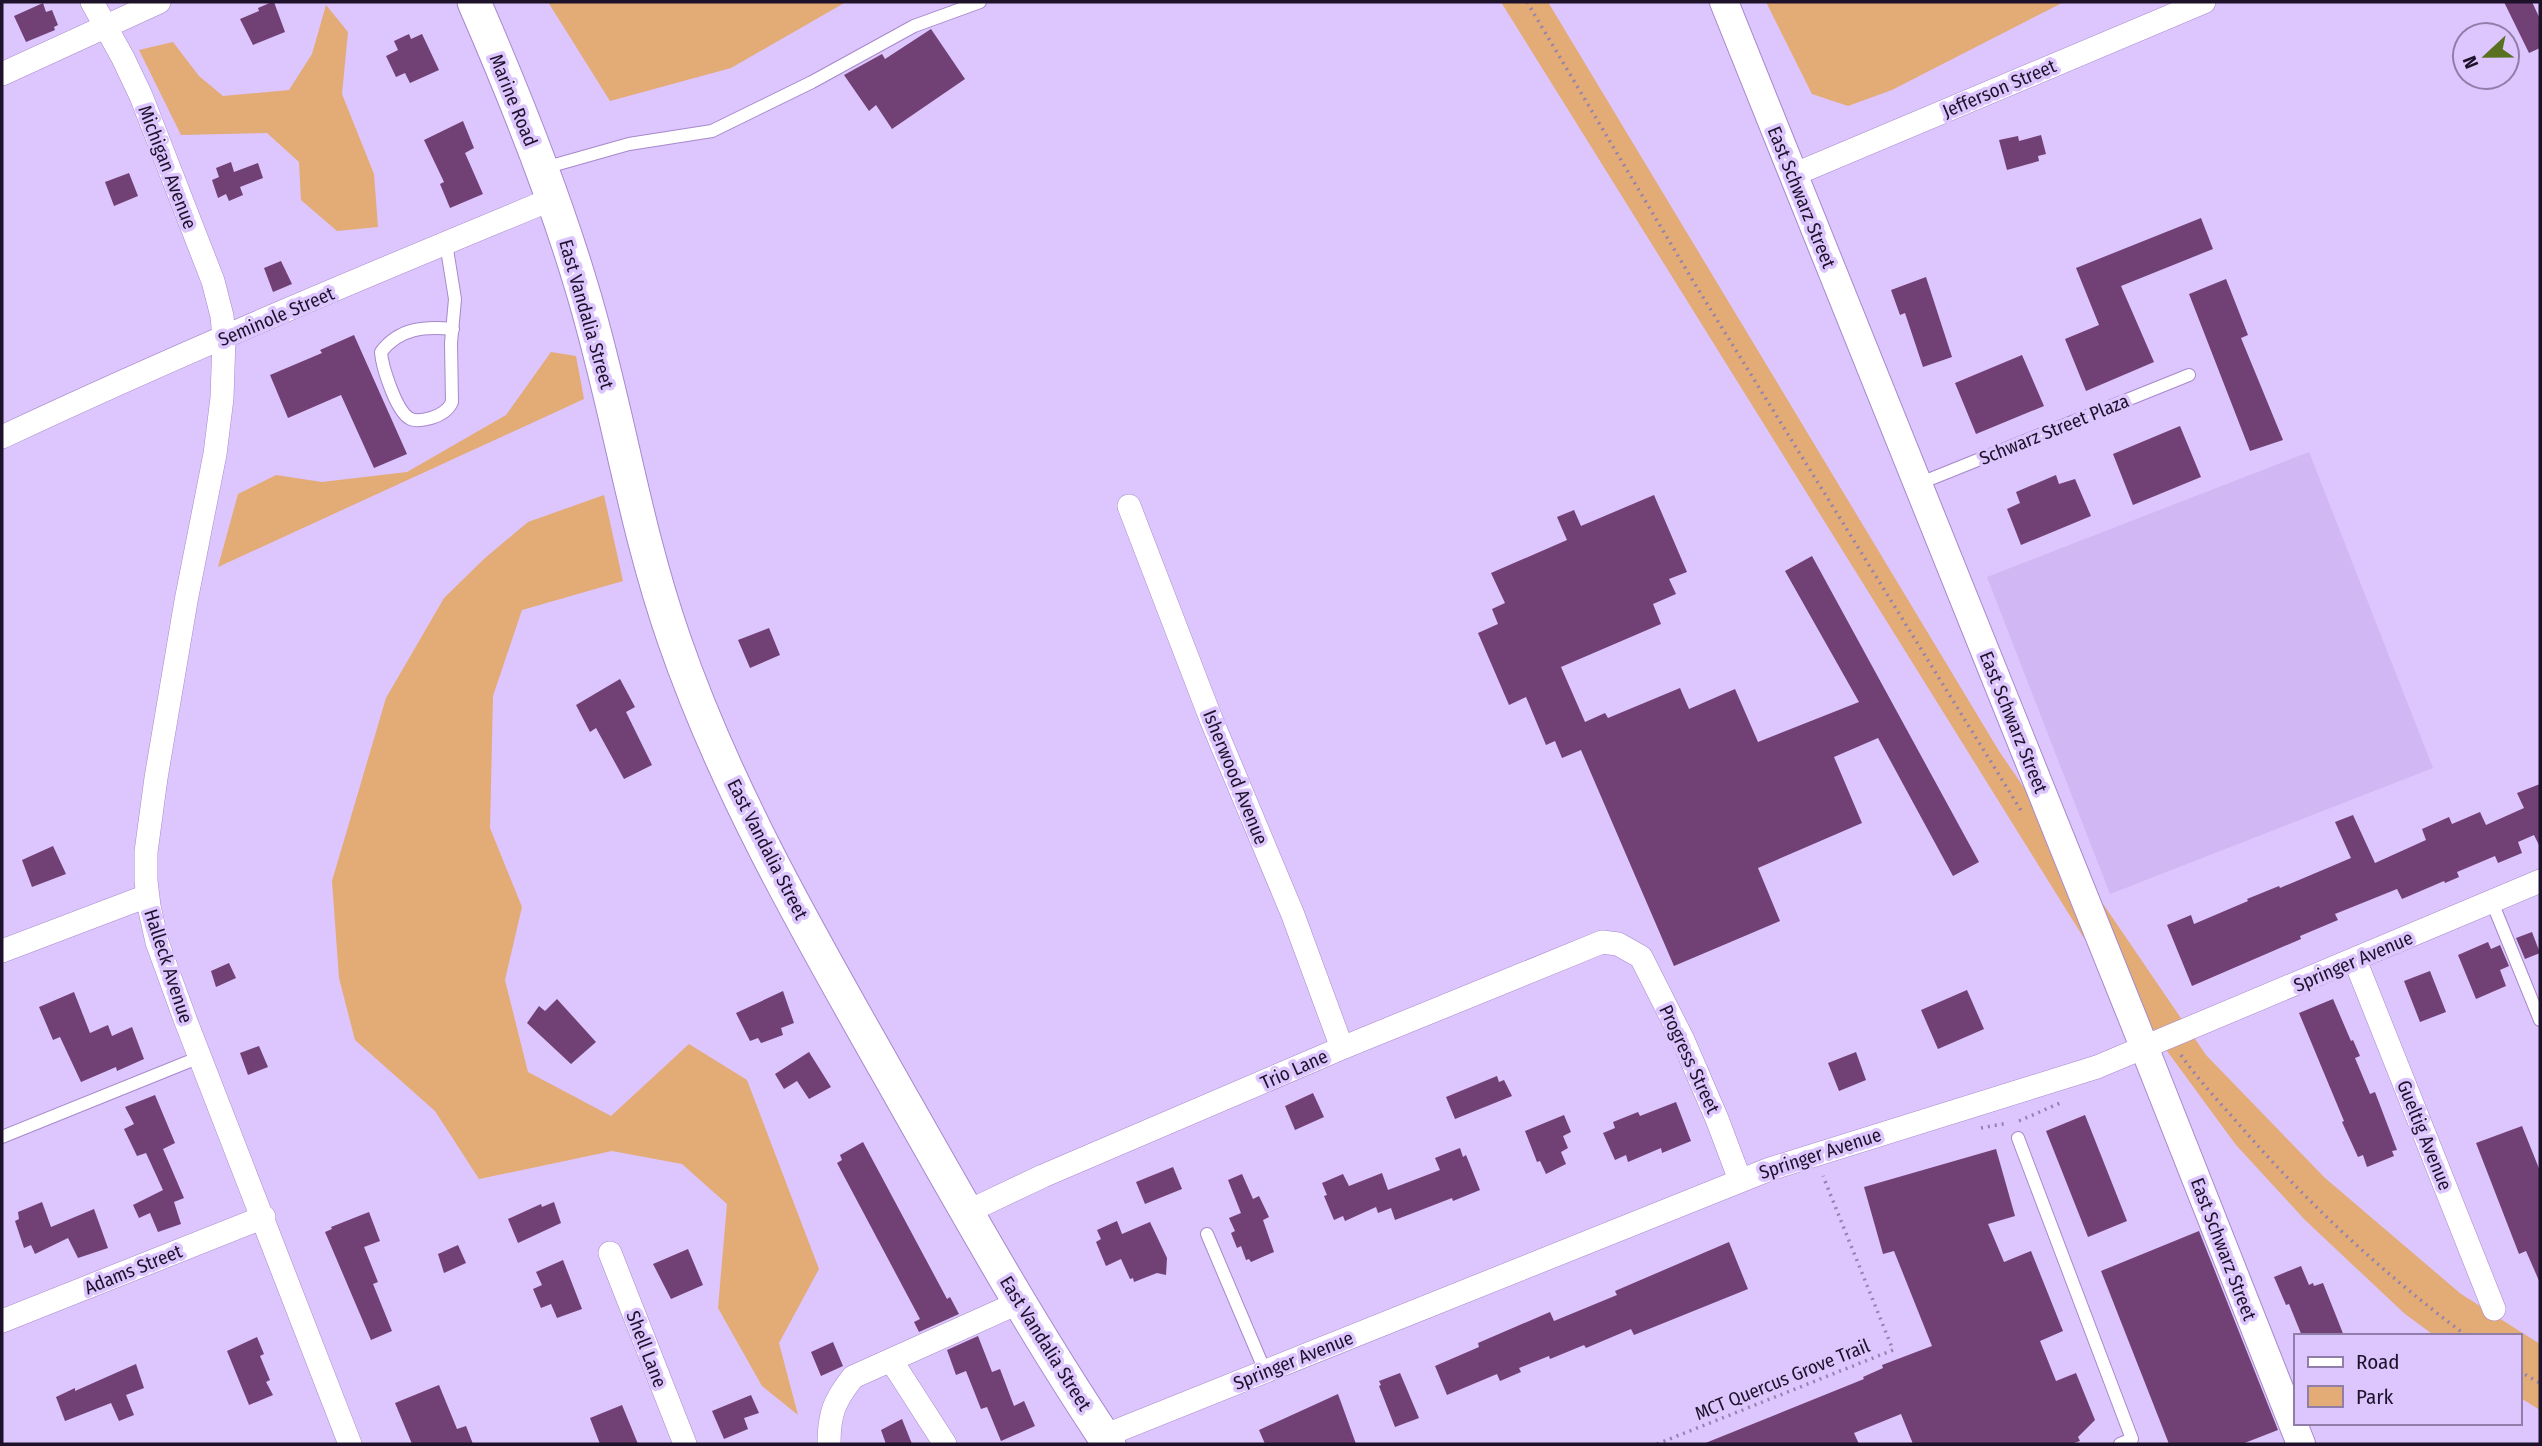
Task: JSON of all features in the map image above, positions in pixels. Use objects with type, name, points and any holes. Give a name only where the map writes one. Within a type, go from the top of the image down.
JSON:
[{"type":"main road","name":"Marine Road","points":[[474,2],[521,112],[552,199]]},
{"type":"main road","name":"East Vandalia Street","points":[[552,199],[581,285],[603,365],[653,578],[708,728],[755,829],[862,1027],[1020,1302],[1107,1440]]},
{"type":"street","name":"Michigan Avenue","points":[[92,2],[107,26],[141,96],[213,281],[222,316],[224,339]]},
{"type":"street","points":[[2,74],[159,2]]},
{"type":"street","name":"East Schwarz Street","points":[[1724,2],[2301,1444]]},
{"type":"street","name":"Jefferson Street","points":[[1793,174],[2204,2]]},
{"type":"street","name":"Seminole Street","points":[[2,437],[552,199]]},
{"type":"street","name":"Halleck Avenue","points":[[224,339],[222,398],[215,454],[186,601],[156,778],[146,852],[147,896],[157,942],[350,1444]]},
{"type":"street","name":"Isherwood Avenue","points":[[1129,506],[1211,719],[1293,915],[1342,1048]]},
{"type":"street","name":"Springer Avenue","points":[[1107,1440],[1265,1371],[1740,1181],[1887,1131],[2096,1067],[2540,881]]},
{"type":"street","points":[[2,951],[147,896]]},
{"type":"street","name":"Trio Lane","points":[[967,1212],[1043,1176],[1342,1048],[1602,942],[1626,947]]},
{"type":"street","name":"Progress Street","points":[[1626,947],[1641,957],[1683,1040],[1740,1181]]},
{"type":"street","name":"Gueltig Avenue","points":[[2355,960],[2494,1309]]},
{"type":"street","name":"Adams Street","points":[[2,1321],[264,1217]]},
{"type":"street","name":"Shell Lane","points":[[610,1253],[685,1444]]},
{"type":"street","points":[[829,1444],[830,1420],[838,1396],[853,1377],[1020,1302]]},
{"type":"street","points":[[891,1360],[945,1444]]},
{"type":"lane","points":[[540,169],[629,144],[712,131],[812,82],[914,26],[981,2]]},
{"type":"lane","points":[[446,243],[455,299],[453,402],[449,410],[438,416],[417,421],[409,419],[402,411],[387,380],[381,352],[395,338],[415,328],[453,328]]},
{"type":"lane","name":"Schwarz Street Plaza","points":[[1918,484],[2189,374]]},
{"type":"lane","points":[[2491,902],[2540,1020]]},
{"type":"lane","points":[[2,1137],[200,1057]]},
{"type":"lane","points":[[2018,1138],[2132,1439],[2120,1444]]},
{"type":"lane","points":[[1206,1234],[1265,1371]]},
{"type":"path","points":[[1527,2],[1693,281],[2022,813]]},
{"type":"path","points":[[2183,1057],[2274,1165],[2315,1207],[2392,1277],[2465,1334]]},
{"type":"path","name":"MCT Quercus Grove Trail","points":[[1657,1444],[1893,1350],[1820,1169]]},
{"type":"path","points":[[2521,1372],[2540,1383]]},
{"type":"shaded area","points":[[2309,452],[2433,768],[2110,894],[1987,577]]},
{"type":"green space","points":[[548,2],[846,2],[731,68],[610,101]]},
{"type":"green space","points":[[1501,2],[1548,2],[1999,751],[2206,1055],[2325,1178],[2461,1294],[2540,1344],[2540,1410],[2521,1398],[2521,1334],[2432,1334],[2405,1314],[2305,1220],[2236,1145],[2082,935]]},
{"type":"green space","points":[[1766,2],[2064,2],[1892,90],[1848,106],[1812,94]]},
{"type":"green space","points":[[326,5],[348,32],[342,94],[374,174],[378,227],[337,231],[301,200],[299,162],[267,133],[181,135],[139,50],[173,42],[199,76],[223,96],[289,90],[312,54]]},
{"type":"green space","points":[[551,352],[576,356],[584,399],[218,567],[238,494],[276,475],[322,482],[407,472],[506,415]]},
{"type":"green space","points":[[604,495],[623,581],[522,610],[493,696],[490,828],[522,907],[505,980],[528,1072],[611,1116],[689,1044],[747,1080],[819,1269],[779,1343],[798,1415],[762,1386],[718,1308],[727,1204],[682,1164],[612,1151],[479,1179],[435,1111],[355,1040],[339,978],[332,881],[386,698],[444,598],[485,558],[528,522]]},
{"type":"building","points":[[272,2],[285,32],[253,45],[240,19]]},
{"type":"building","points":[[2504,2],[2532,2],[2540,19],[2540,48],[2529,53],[2521,37],[2521,21],[2513,21]]},
{"type":"building","points":[[43,3],[46,12],[52,10],[58,25],[54,27],[55,30],[26,42],[14,16]]},
{"type":"building","points":[[931,29],[965,79],[892,129],[876,105],[869,111],[844,75],[882,54],[885,59]]},
{"type":"building","points":[[409,34],[411,39],[422,34],[439,70],[410,83],[405,73],[396,77],[386,56],[398,50],[394,41]]},
{"type":"building","points":[[463,121],[474,148],[465,153],[483,194],[450,208],[440,184],[444,182],[424,140]]},
{"type":"building","points":[[2041,135],[2046,154],[2038,156],[2039,161],[2007,170],[1999,140],[2018,136],[2019,141]]},
{"type":"building","points":[[231,162],[234,172],[258,163],[263,178],[240,187],[243,195],[229,201],[226,194],[218,198],[212,180],[219,177],[216,168]]},
{"type":"building","points":[[129,173],[138,196],[114,206],[105,182]]},
{"type":"building","points":[[2201,218],[2213,249],[2121,286],[2154,362],[2086,391],[2065,339],[2099,325],[2076,268]]},
{"type":"building","points":[[281,261],[292,284],[273,292],[264,268]]},
{"type":"building","points":[[1926,277],[1952,357],[1923,367],[1905,313],[1900,315],[1891,290]]},
{"type":"building","points":[[2226,279],[2248,335],[2241,338],[2283,440],[2250,451],[2189,294]]},
{"type":"building","points":[[354,335],[407,454],[374,468],[341,395],[288,418],[270,375],[322,353],[320,350]]},
{"type":"building","points":[[2022,355],[2044,406],[1976,434],[1955,383]]},
{"type":"building","points":[[2180,426],[2201,477],[2133,505],[2113,454]]},
{"type":"building","points":[[2056,475],[2059,484],[2075,479],[2091,516],[2021,545],[2007,509],[2020,503],[2016,492]]},
{"type":"building","points":[[1654,495],[1687,572],[1669,579],[1676,594],[1653,604],[1661,624],[1561,667],[1585,722],[1605,713],[1608,718],[1680,688],[1689,709],[1735,689],[1758,742],[1859,702],[1785,571],[1812,556],[1979,862],[1953,876],[1878,738],[1834,757],[1862,823],[1758,868],[1780,921],[1674,966],[1581,750],[1562,758],[1555,741],[1546,745],[1526,697],[1509,705],[1478,633],[1498,624],[1492,609],[1505,603],[1491,573],[1567,540],[1557,517],[1574,510],[1581,526]]},
{"type":"building","points":[[769,628],[780,655],[750,668],[738,640]]},
{"type":"building","points":[[620,679],[635,707],[626,712],[652,765],[624,779],[596,728],[590,732],[576,705]]},
{"type":"building","points":[[2540,784],[2540,847],[2534,835],[2518,842],[2522,853],[2498,863],[2495,856],[2457,872],[2459,877],[2402,899],[2397,889],[2335,914],[2338,920],[2300,936],[2301,939],[2192,986],[2167,925],[2191,915],[2194,924],[2248,901],[2247,899],[2351,858],[2335,822],[2353,815],[2375,863],[2426,840],[2422,829],[2449,817],[2452,824],[2480,812],[2486,825],[2524,808],[2517,793]]},
{"type":"building","points":[[53,846],[66,874],[32,887],[22,860]]},
{"type":"building","points":[[2532,932],[2540,953],[2525,959],[2516,938]]},
{"type":"building","points":[[2488,942],[2491,949],[2500,945],[2509,966],[2500,970],[2506,986],[2476,999],[2458,955]]},
{"type":"building","points":[[229,963],[236,978],[216,987],[211,971]]},
{"type":"building","points":[[2430,971],[2446,1012],[2420,1022],[2404,981]]},
{"type":"building","points":[[1967,990],[1984,1029],[1938,1049],[1921,1010]]},
{"type":"building","points":[[783,991],[794,1023],[781,1028],[783,1035],[761,1043],[758,1038],[750,1041],[736,1013]]},
{"type":"building","points":[[74,992],[90,1033],[108,1025],[112,1036],[132,1027],[144,1059],[81,1082],[60,1037],[53,1040],[39,1007]]},
{"type":"building","points":[[557,999],[596,1042],[571,1064],[527,1023],[539,1006],[545,1011]]},
{"type":"building","points":[[2333,999],[2360,1056],[2355,1058],[2370,1094],[2375,1092],[2397,1150],[2392,1151],[2394,1156],[2367,1167],[2363,1155],[2358,1157],[2342,1122],[2344,1121],[2299,1013]]},
{"type":"building","points":[[259,1046],[268,1067],[248,1075],[240,1053]]},
{"type":"building","points":[[809,1052],[831,1087],[809,1099],[797,1081],[784,1089],[775,1074]]},
{"type":"building","points":[[1856,1052],[1866,1080],[1839,1091],[1828,1063]]},
{"type":"building","points":[[1497,1076],[1499,1082],[1504,1080],[1512,1096],[1455,1119],[1446,1097]]},
{"type":"building","points":[[1313,1093],[1324,1117],[1295,1130],[1285,1106]]},
{"type":"building","points":[[155,1095],[175,1143],[163,1149],[184,1198],[174,1202],[181,1224],[158,1232],[150,1213],[139,1218],[133,1205],[163,1190],[146,1153],[137,1156],[124,1129],[134,1124],[125,1107]]},
{"type":"building","points":[[1676,1102],[1691,1141],[1662,1153],[1661,1148],[1628,1162],[1626,1155],[1615,1160],[1603,1133],[1615,1128],[1613,1122],[1638,1112],[1640,1116]]},
{"type":"building","points":[[1564,1115],[1571,1132],[1563,1136],[1568,1148],[1561,1152],[1566,1164],[1546,1174],[1540,1161],[1537,1162],[1525,1131]]},
{"type":"building","points":[[2085,1115],[2127,1221],[2088,1237],[2046,1131]]},
{"type":"building","points":[[2522,1126],[2540,1171],[2540,1283],[2526,1251],[2519,1254],[2476,1143]]},
{"type":"building","points":[[863,1142],[947,1299],[950,1297],[959,1314],[919,1332],[914,1322],[920,1319],[837,1163],[842,1160],[840,1155]]},
{"type":"building","points":[[1460,1148],[1463,1157],[1466,1155],[1480,1190],[1395,1220],[1391,1208],[1378,1213],[1376,1207],[1345,1221],[1343,1216],[1334,1220],[1324,1196],[1327,1195],[1322,1183],[1343,1174],[1349,1186],[1382,1173],[1388,1190],[1440,1170],[1435,1158]]},
{"type":"building","points":[[1996,1149],[2015,1216],[1988,1224],[2004,1262],[2031,1251],[2063,1331],[2040,1341],[2056,1381],[2076,1373],[2095,1420],[2078,1437],[2080,1441],[2071,1444],[1913,1444],[1901,1414],[1854,1433],[1859,1444],[1703,1444],[1864,1379],[1863,1377],[1883,1368],[1882,1365],[1932,1346],[1894,1251],[1883,1254],[1864,1187]]},
{"type":"building","points":[[1173,1167],[1182,1189],[1145,1204],[1136,1182]]},
{"type":"building","points":[[1242,1174],[1253,1199],[1259,1196],[1269,1217],[1263,1220],[1274,1252],[1251,1262],[1246,1260],[1241,1246],[1237,1248],[1231,1233],[1235,1231],[1229,1218],[1241,1213],[1228,1180]]},
{"type":"building","points":[[42,1202],[51,1227],[94,1209],[108,1248],[78,1258],[68,1238],[35,1254],[31,1245],[24,1248],[15,1221],[19,1219],[18,1212]]},
{"type":"building","points":[[554,1202],[561,1223],[518,1243],[508,1219],[541,1204],[542,1207]]},
{"type":"building","points":[[369,1212],[380,1241],[364,1247],[378,1282],[373,1284],[392,1331],[371,1340],[325,1232]]},
{"type":"building","points":[[1117,1221],[1122,1234],[1150,1222],[1167,1258],[1166,1275],[1157,1273],[1134,1282],[1121,1259],[1106,1266],[1096,1242],[1101,1239],[1097,1230]]},
{"type":"building","points":[[2199,1231],[2278,1430],[2242,1444],[2169,1444],[2101,1271]]},
{"type":"building","points":[[1729,1242],[1748,1289],[1634,1335],[1631,1329],[1586,1348],[1584,1345],[1550,1359],[1549,1356],[1519,1368],[1521,1372],[1500,1381],[1497,1374],[1447,1395],[1435,1366],[1479,1347],[1478,1343],[1550,1312],[1554,1321],[1617,1295],[1615,1291]]},
{"type":"building","points":[[458,1245],[466,1263],[444,1273],[438,1254]]},
{"type":"building","points":[[688,1249],[703,1285],[671,1299],[653,1264]]},
{"type":"building","points":[[563,1260],[582,1309],[557,1318],[551,1304],[541,1308],[533,1289],[542,1285],[536,1272]]},
{"type":"building","points":[[2301,1266],[2309,1285],[2323,1283],[2343,1334],[2301,1334],[2274,1277]]},
{"type":"building","points":[[978,1336],[992,1372],[1000,1369],[1014,1406],[1024,1401],[1035,1426],[1001,1441],[987,1407],[981,1409],[966,1371],[956,1375],[947,1350]]},
{"type":"building","points":[[257,1337],[264,1354],[260,1356],[270,1380],[266,1382],[273,1395],[249,1405],[227,1351]]},
{"type":"building","points":[[833,1342],[843,1366],[821,1376],[811,1352]]},
{"type":"building","points":[[136,1364],[144,1388],[126,1395],[134,1415],[119,1421],[111,1403],[65,1421],[56,1397]]},
{"type":"building","points":[[1400,1373],[1419,1418],[1395,1427],[1379,1381]]},
{"type":"building","points":[[439,1385],[457,1429],[466,1426],[473,1444],[412,1444],[395,1403]]},
{"type":"building","points":[[1338,1394],[1356,1444],[1265,1444],[1259,1430]]},
{"type":"building","points":[[751,1395],[759,1413],[744,1418],[748,1429],[724,1439],[712,1411]]},
{"type":"building","points":[[622,1405],[638,1444],[600,1444],[590,1418]]},
{"type":"building","points":[[902,1419],[912,1444],[886,1444],[881,1430]]}]
